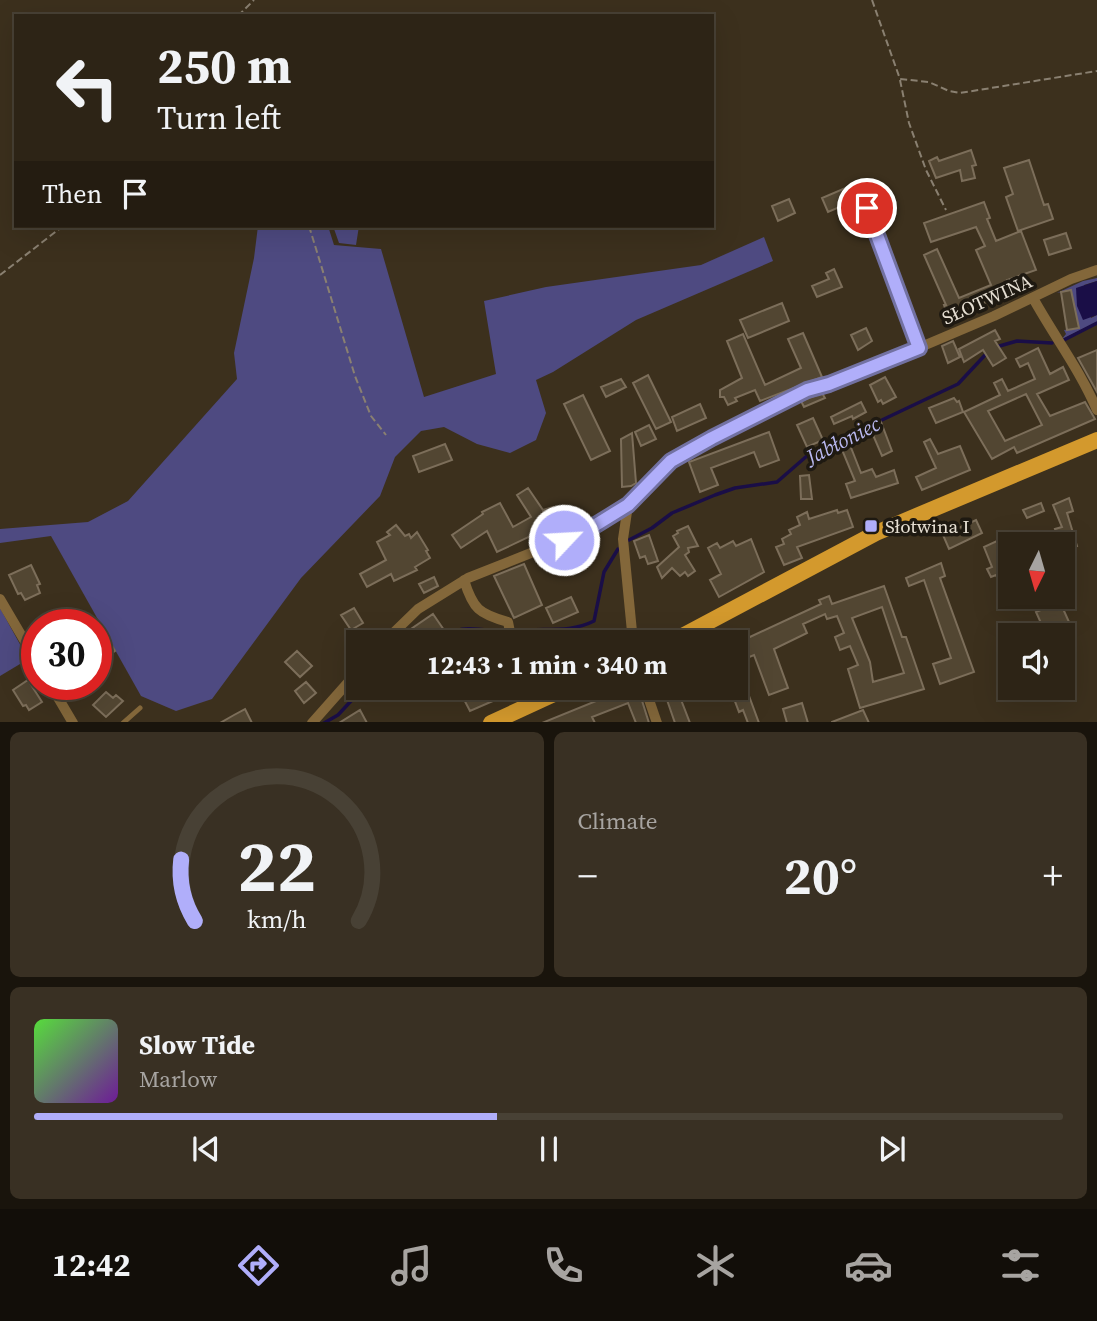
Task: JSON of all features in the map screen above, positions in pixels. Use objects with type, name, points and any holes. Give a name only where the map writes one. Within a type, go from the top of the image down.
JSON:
[{"type":"main road","points":[[694,630],[876,533],[1097,440]]},
{"type":"main road","points":[[493,722],[540,700]]},
{"type":"street","name":"SŁOTWINA","points":[[396,630],[418,609],[479,572],[586,531],[628,505],[671,461],[712,438],[807,390],[829,384],[919,348],[1071,279],[1097,270]]},
{"type":"street","points":[[1033,298],[1083,379],[1097,410]]},
{"type":"street","points":[[628,505],[623,539],[632,630]]},
{"type":"street","points":[[464,580],[470,599],[480,612],[508,622],[510,630]]},
{"type":"street","points":[[0,599],[21,635]]},
{"type":"street","points":[[313,722],[346,685]]},
{"type":"street","points":[[59,700],[72,722]]},
{"type":"street","points":[[525,700],[527,706]]},
{"type":"street","points":[[649,700],[657,722]]},
{"type":"lane","points":[[867,208],[919,348]]},
{"type":"lane","points":[[124,722],[140,708]]},
{"type":"path","points":[[239,14],[254,0]]},
{"type":"path","points":[[873,0],[900,79],[909,123],[926,170],[946,211]]},
{"type":"path","points":[[900,79],[929,82],[960,93],[1097,71]]},
{"type":"path","points":[[0,275],[61,228]]},
{"type":"path","points":[[310,228],[355,376],[371,416],[386,435]]},
{"type":"shaded area","points":[[258,228],[329,228],[334,245],[381,249],[424,397],[496,374],[484,301],[546,287],[701,265],[764,237],[773,261],[636,320],[536,380],[546,413],[536,440],[510,453],[477,444],[444,427],[421,431],[395,457],[380,496],[301,578],[212,699],[176,711],[141,696],[112,644],[112,609],[92,609],[51,536],[0,543],[0,529],[88,522],[128,501],[237,379],[234,353]]},
{"type":"shaded area","points":[[334,228],[359,228],[356,245],[339,243]]},
{"type":"shaded area","points":[[1097,278],[1097,281],[1084,285],[1091,318],[1097,315],[1097,322],[1062,339],[1066,334],[1064,330],[1079,328],[1071,290],[1057,293],[1083,281]]},
{"type":"shaded area","points":[[1097,281],[1097,315],[1083,320],[1077,306],[1076,288]]},
{"type":"shaded area","points":[[0,608],[21,646],[21,663],[0,676]]},
{"type":"building","points":[[971,150],[976,165],[972,166],[975,178],[962,181],[960,170],[936,178],[929,161],[937,157],[939,161]]},
{"type":"building","points":[[1029,160],[1044,205],[1048,204],[1053,219],[1018,231],[1006,197],[1013,194],[1004,168]]},
{"type":"building","points":[[850,186],[856,200],[828,212],[822,198]]},
{"type":"building","points":[[789,199],[795,213],[778,221],[772,206]]},
{"type":"building","points":[[984,202],[990,218],[987,219],[996,241],[1021,231],[1036,270],[1007,280],[1010,288],[983,298],[985,305],[977,310],[949,320],[946,305],[924,255],[937,249],[959,298],[991,285],[976,250],[985,246],[976,227],[931,242],[924,223]]},
{"type":"building","points":[[1066,233],[1071,248],[1049,255],[1044,240]]},
{"type":"building","points":[[834,269],[842,287],[817,297],[812,286],[829,279],[826,273]]},
{"type":"building","points":[[1071,290],[1079,328],[1067,330],[1061,292]]},
{"type":"building","points":[[782,303],[789,321],[748,338],[740,320]]},
{"type":"building","points":[[866,328],[872,341],[858,350],[851,335]]},
{"type":"building","points":[[995,330],[1000,339],[995,341],[1006,358],[993,366],[983,350],[964,362],[959,349]]},
{"type":"building","points":[[803,333],[822,377],[760,401],[755,390],[735,398],[737,401],[728,405],[724,397],[720,397],[720,390],[742,378],[727,341],[743,334],[765,385],[801,368],[788,339]]},
{"type":"building","points":[[953,341],[960,357],[948,363],[942,346]]},
{"type":"building","points":[[1038,348],[1050,374],[1063,367],[1069,380],[1037,394],[1050,416],[1085,402],[1095,419],[1017,453],[1014,447],[992,459],[964,412],[1000,395],[994,383],[1002,379],[1008,391],[1035,379],[1028,363],[1020,367],[1016,359]],"holes":[[[1026,394],[1042,425],[1005,441],[988,411]]]},
{"type":"building","points":[[1097,350],[1097,392],[1078,358]]},
{"type":"building","points":[[648,375],[671,422],[656,429],[633,383]]},
{"type":"building","points":[[885,377],[896,397],[883,404],[881,400],[878,402],[870,385]]},
{"type":"building","points":[[621,379],[626,387],[606,397],[601,387]]},
{"type":"building","points":[[822,393],[825,398],[804,407],[801,401]]},
{"type":"building","points":[[583,395],[610,451],[591,460],[564,404]]},
{"type":"building","points":[[954,398],[959,401],[963,412],[936,423],[929,408]]},
{"type":"building","points":[[861,402],[866,412],[834,424],[831,417]]},
{"type":"building","points":[[700,404],[706,418],[677,431],[672,417]]},
{"type":"building","points":[[813,418],[823,440],[807,447],[797,425]]},
{"type":"building","points":[[881,422],[892,451],[882,456],[870,428]]},
{"type":"building","points":[[649,425],[656,439],[641,446],[635,432]]},
{"type":"building","points":[[769,432],[779,460],[760,467],[754,452],[711,468],[718,485],[700,492],[689,462]]},
{"type":"building","points":[[632,433],[636,483],[622,487],[621,439]]},
{"type":"building","points":[[930,439],[938,454],[960,446],[970,470],[922,490],[916,477],[936,468],[924,442]]},
{"type":"building","points":[[848,440],[861,473],[872,469],[876,477],[894,470],[898,483],[851,498],[846,484],[855,481],[840,445]]},
{"type":"building","points":[[445,444],[452,460],[419,472],[413,456]]},
{"type":"building","points":[[809,475],[812,499],[801,499],[800,476]]},
{"type":"building","points":[[528,488],[543,510],[553,507],[564,528],[546,536],[543,530],[497,552],[487,531],[461,548],[452,535],[483,514],[482,512],[500,503],[513,527],[531,517],[517,495]]},
{"type":"building","points":[[1069,498],[1073,511],[1067,513],[1073,532],[1056,532],[1055,529],[1062,527],[1053,505]]},
{"type":"building","points":[[1041,503],[1044,511],[1027,518],[1023,510]]},
{"type":"building","points":[[837,510],[838,513],[847,510],[853,527],[797,547],[802,558],[784,565],[776,547],[784,544],[782,539],[791,534],[789,530],[800,525],[797,517],[807,512],[809,519]]},
{"type":"building","points":[[976,520],[982,533],[949,549],[943,535]]},
{"type":"building","points":[[396,525],[405,536],[409,534],[411,538],[417,532],[430,558],[415,567],[417,570],[394,581],[391,574],[367,587],[360,574],[386,560],[377,542],[390,535],[387,532]]},
{"type":"building","points":[[688,526],[698,546],[688,548],[689,552],[685,555],[695,571],[688,576],[685,572],[680,576],[672,568],[662,578],[657,567],[679,547],[673,536]]},
{"type":"building","points":[[649,535],[658,561],[648,564],[645,556],[640,558],[634,541]]},
{"type":"building","points":[[751,539],[764,572],[719,597],[710,580],[721,574],[708,548],[717,543],[720,548],[733,541],[736,546]]},
{"type":"building","points":[[998,540],[998,579],[996,575],[991,577],[987,569],[992,567],[984,547]]},
{"type":"building","points":[[941,563],[945,576],[940,578],[974,672],[940,684],[933,664],[951,658],[924,580],[909,586],[906,578]]},
{"type":"building","points":[[524,564],[542,605],[514,618],[494,576]]},
{"type":"building","points":[[31,565],[40,584],[37,585],[40,593],[25,600],[21,593],[18,594],[9,575]]},
{"type":"building","points":[[434,577],[438,586],[424,593],[419,584]]},
{"type":"building","points":[[884,586],[924,689],[860,708],[848,669],[858,665],[850,646],[840,650],[835,637],[844,633],[837,616],[827,619],[825,614],[803,624],[807,633],[774,649],[788,688],[769,695],[754,655],[748,657],[748,638],[821,604],[819,600],[829,596],[832,604]],"holes":[[[882,607],[904,673],[873,682],[870,662],[852,618]]]},
{"type":"building","points":[[571,597],[578,612],[553,623],[546,608]]},
{"type":"building","points":[[354,608],[363,623],[351,630],[341,615]]},
{"type":"building","points":[[1043,609],[1063,609],[1069,622],[1041,623],[1036,612]]},
{"type":"building","points":[[433,614],[444,630],[409,630]]},
{"type":"building","points":[[297,651],[312,666],[300,677],[285,662]]},
{"type":"building","points":[[306,682],[316,693],[304,703],[295,691]]},
{"type":"building","points":[[21,685],[21,700],[42,702],[29,710],[26,705],[23,706],[13,690]]},
{"type":"building","points":[[748,693],[759,722],[748,722],[743,710],[739,712],[734,700],[748,700]]},
{"type":"building","points":[[116,695],[123,701],[106,717],[93,705],[98,700],[112,700]]},
{"type":"building","points":[[464,700],[493,701],[470,711]]},
{"type":"building","points":[[599,700],[642,700],[649,722],[636,722],[628,703],[592,717],[594,722],[544,722]]},
{"type":"building","points":[[667,700],[681,700],[690,722],[675,722]]},
{"type":"building","points":[[802,703],[808,722],[787,722],[783,709]]},
{"type":"building","points":[[245,709],[252,722],[222,722]]},
{"type":"building","points":[[360,710],[366,722],[341,722]]},
{"type":"building","points":[[863,710],[869,722],[832,722]]},
{"type":"waterway","name":"Jabłoniec","points":[[1064,340],[1097,323]]},
{"type":"waterway","name":"Jabłoniec","points":[[996,347],[1017,341],[1052,343]]},
{"type":"waterway","name":"Jabłoniec","points":[[629,540],[672,513],[715,495],[735,488],[777,482],[808,455],[958,384],[987,353]]},
{"type":"waterway","name":"Jabłoniec","points":[[526,630],[565,629],[594,621],[604,572],[618,549]]},
{"type":"waterway","name":"Jabłoniec","points":[[459,630],[484,630]]},
{"type":"waterway","name":"Jabłoniec","points":[[326,722],[338,715],[352,700]]},
{"type":"place","name":"Słotwina I","points":[[871,526]]},
{"type":"route","points":[[564,540],[586,531],[628,505],[671,461],[712,438],[807,390],[829,384],[919,348],[867,208]]}]
